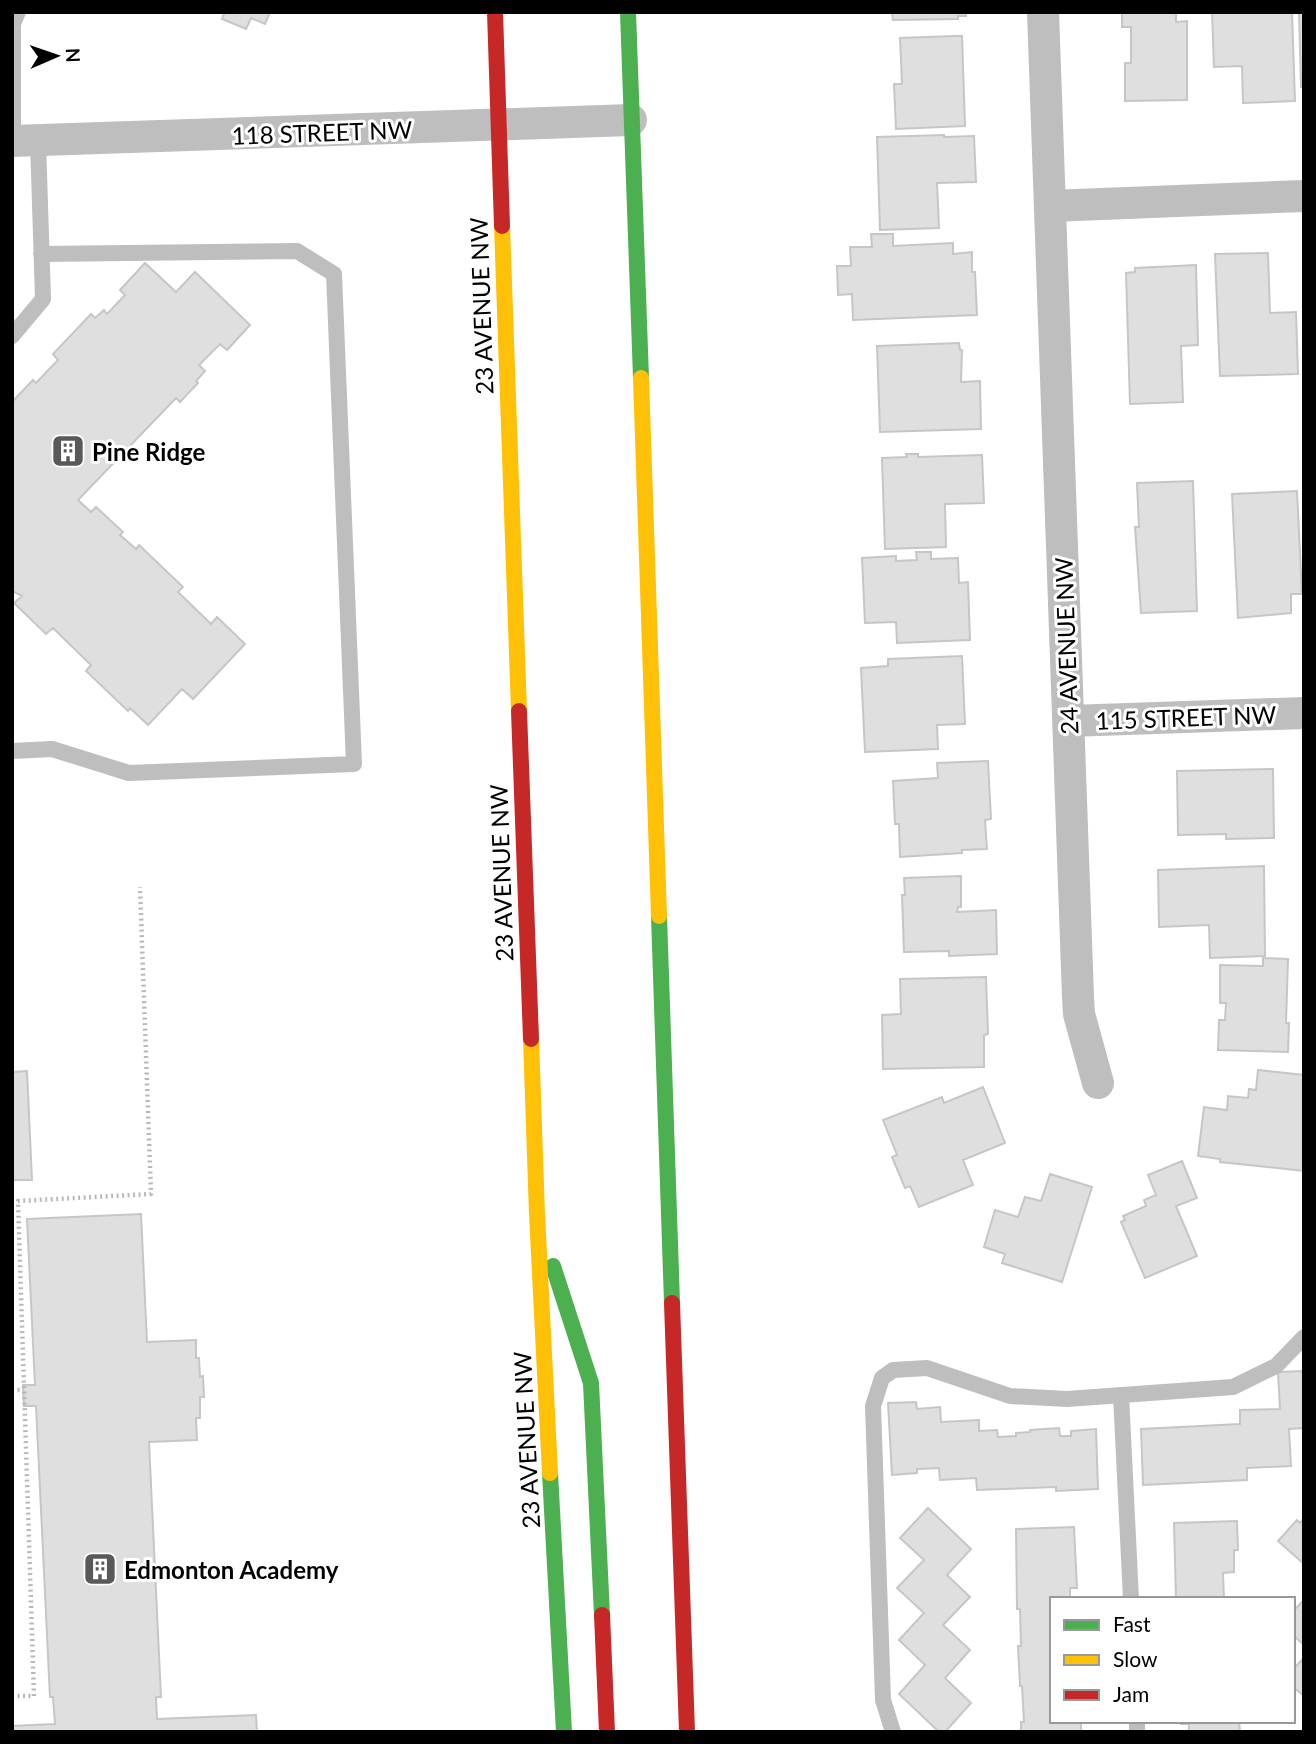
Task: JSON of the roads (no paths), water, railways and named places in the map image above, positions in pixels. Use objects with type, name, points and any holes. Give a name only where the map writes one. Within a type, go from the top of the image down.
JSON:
[{"type":"main road","name":"23 AVENUE NW","points":[[495,12],[537,1214],[564,1732]]},
{"type":"main road","points":[[628,12],[687,1732]]},
{"type":"main road","points":[[537,1214],[591,1383],[607,1732]]},
{"type":"street","name":"24 AVENUE NW","points":[[1043,12],[1079,1014],[1098,1083]]},
{"type":"street","name":"118 STREET NW","points":[[21,141],[631,120]]},
{"type":"street","points":[[1051,206],[1304,196]]},
{"type":"street","name":"115 STREET NW","points":[[1069,721],[1304,713]]},
{"type":"lane","points":[[12,336],[43,299],[41,254],[21,141],[13,24],[18,12]]},
{"type":"lane","points":[[12,751],[52,749],[129,773],[354,764],[334,274],[297,251],[41,254]]},
{"type":"lane","points":[[893,1732],[883,1700],[873,1406],[882,1378],[893,1370],[927,1368],[1010,1396],[1067,1399],[1233,1387],[1276,1366],[1304,1337]]},
{"type":"lane","points":[[1121,1395],[1131,1597]]},
{"type":"place","name":"Pine Ridge","points":[[68,451]]},
{"type":"place","name":"Edmonton Academy","points":[[100,1569]]}]
